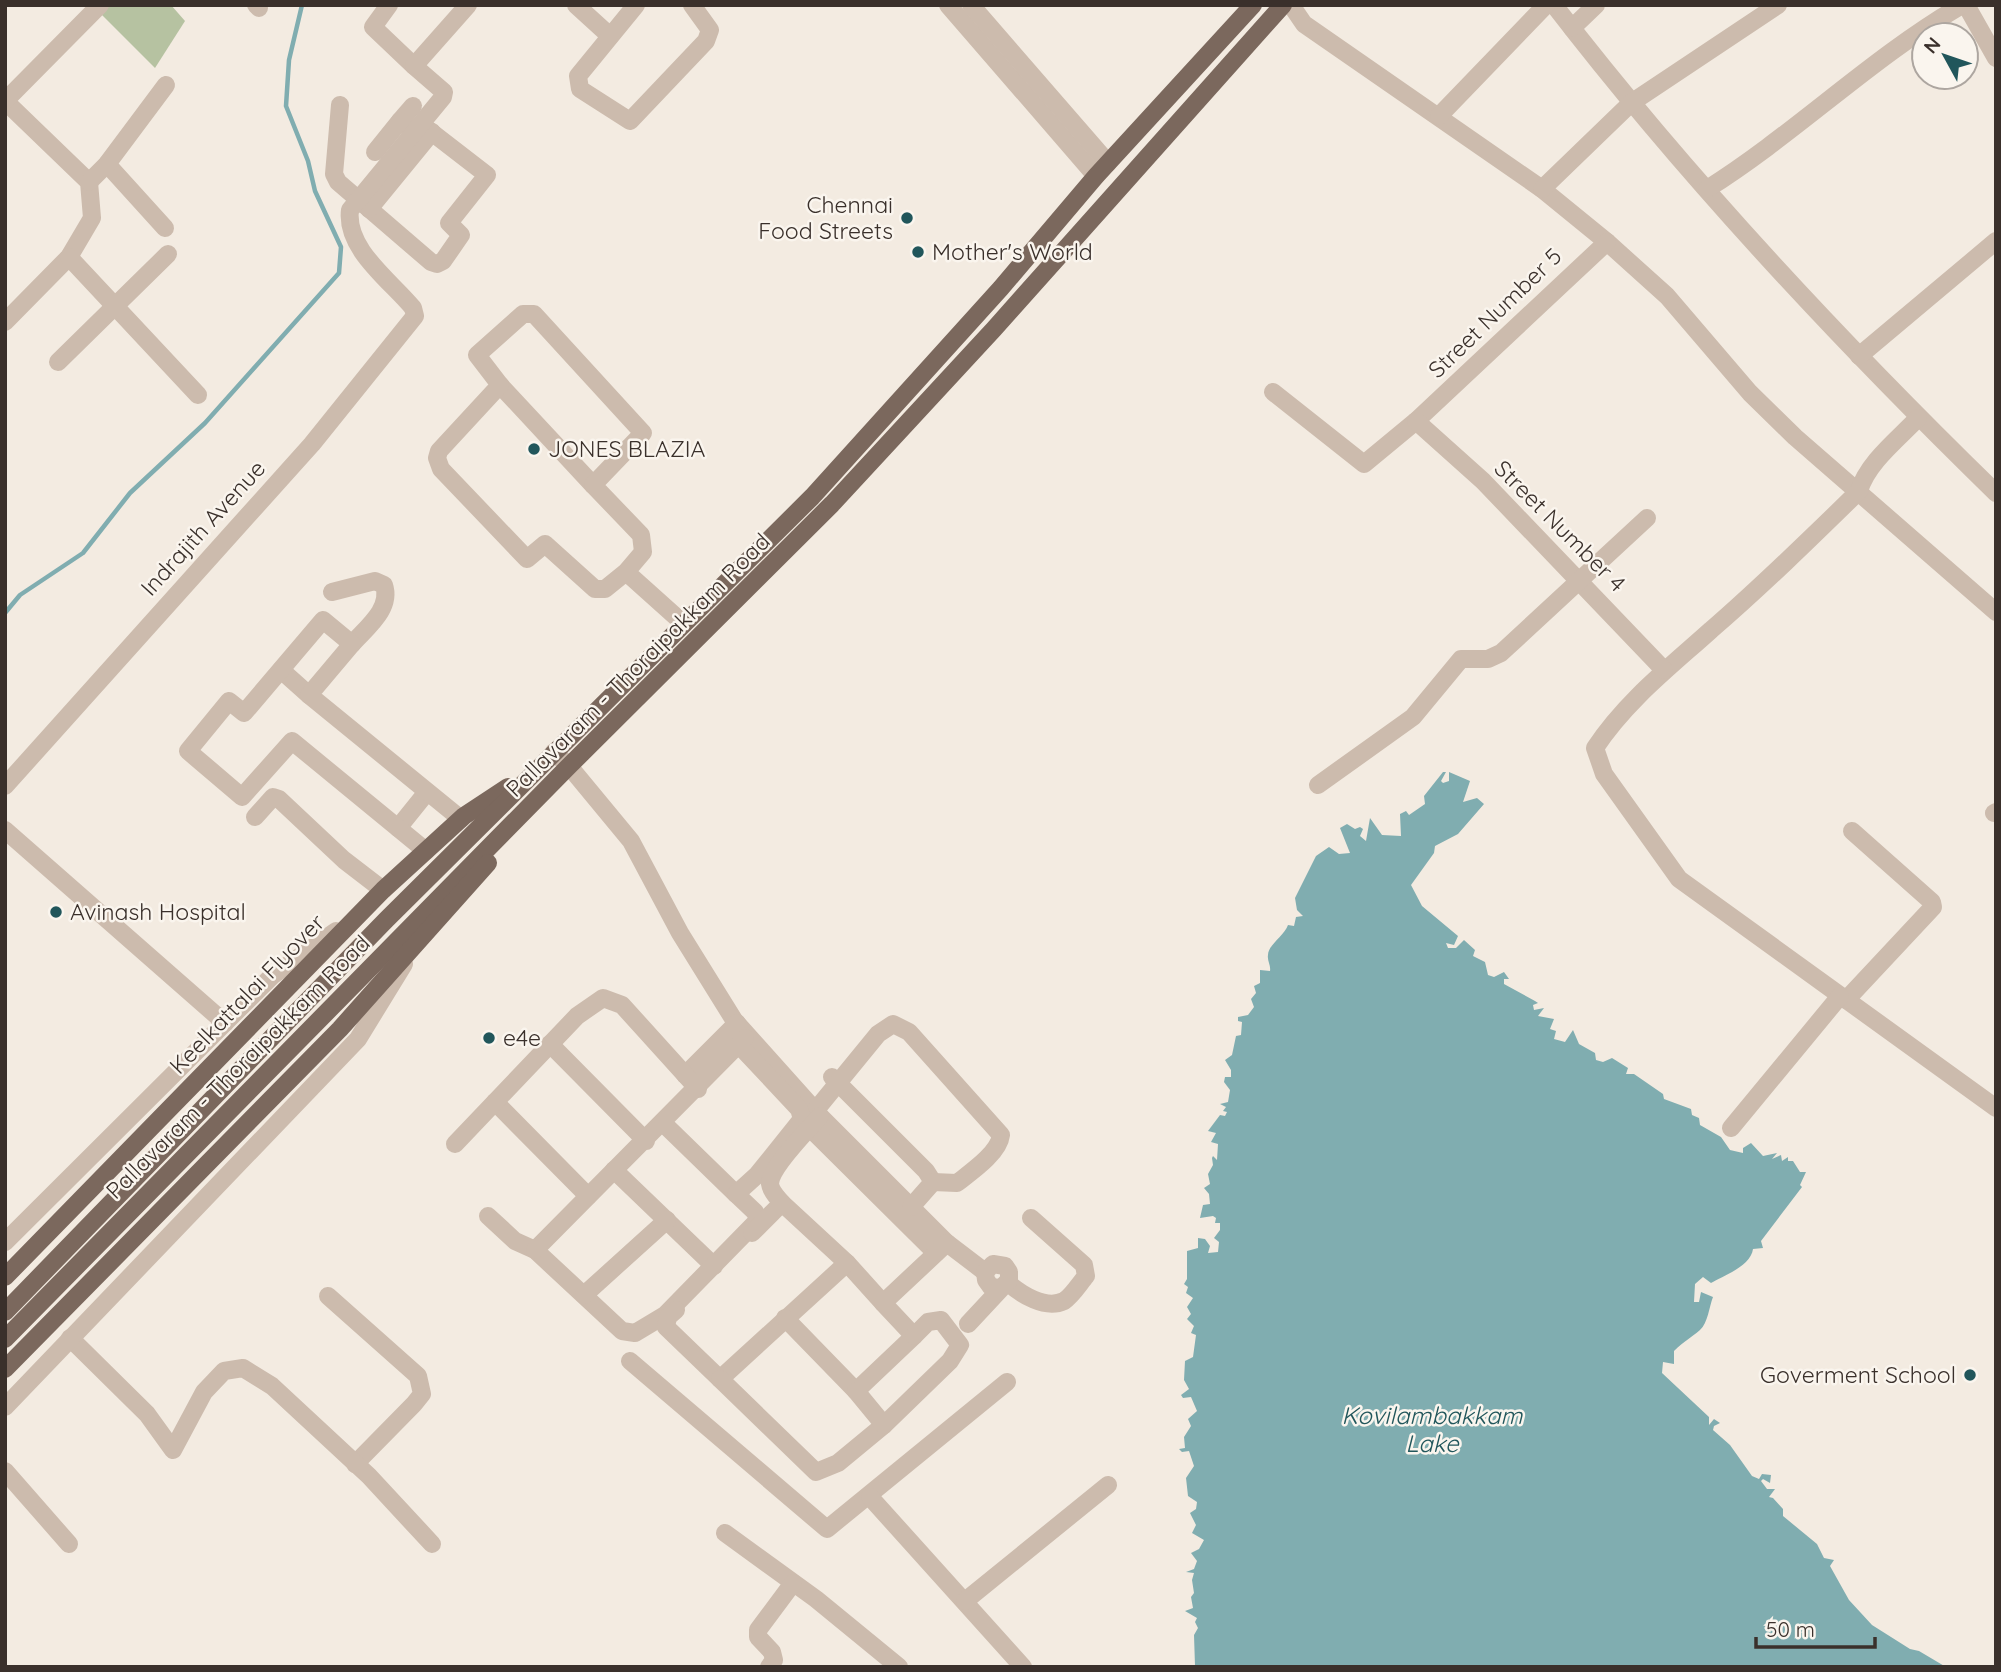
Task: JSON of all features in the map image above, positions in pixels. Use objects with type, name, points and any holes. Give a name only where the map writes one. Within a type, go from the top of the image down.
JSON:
[{"type":"main road","name":"Pallavaram - Thoraipakkam Road","points":[[5,1312],[554,752],[812,497],[1001,288],[1102,169],[1253,5]]},
{"type":"main road","name":"Pallavaram - Thoraipakkam Road","points":[[5,1339],[539,799],[569,765],[832,504],[994,330],[1283,5]]},
{"type":"main road","name":"Keelkattalai Flyover","points":[[5,1277],[383,890],[461,819],[541,766]]},
{"type":"main road","points":[[5,1369],[340,1029],[464,893],[539,799]]},
{"type":"street","points":[[5,321],[69,257],[92,218],[89,183],[5,101],[100,5]]},
{"type":"street","points":[[363,204],[417,127],[444,94],[373,27],[389,5]]},
{"type":"street","points":[[414,66],[468,5]]},
{"type":"street","points":[[576,5],[610,36]]},
{"type":"street","points":[[636,5],[578,76],[580,89],[631,121],[706,40],[710,30],[692,5]]},
{"type":"street","points":[[947,5],[1102,169]]},
{"type":"street","points":[[971,5],[1102,169]]},
{"type":"street","points":[[1291,5],[1304,24],[1542,189],[1607,242],[1667,296],[1750,393],[1795,438],[1996,612]]},
{"type":"street","points":[[1439,116],[1546,5]]},
{"type":"street","points":[[1554,5],[1631,103],[1707,189],[1859,356],[1918,418],[1996,493]]},
{"type":"street","points":[[1572,29],[1596,5]]},
{"type":"street","points":[[1542,189],[1631,103],[1778,5]]},
{"type":"street","points":[[1707,189],[1755,159],[1889,53],[1964,5],[1996,58]]},
{"type":"street","points":[[89,183],[107,164],[166,85]]},
{"type":"street","points":[[340,105],[334,174],[363,204],[431,262],[443,261],[461,235],[449,223],[487,175],[417,127],[413,106]]},
{"type":"street","points":[[375,152],[417,127]]},
{"type":"street","points":[[107,164],[165,228]]},
{"type":"street","name":"Indrajith Avenue","points":[[5,786],[362,385],[415,316],[413,308],[365,255],[354,236],[349,218],[363,204]]},
{"type":"street","points":[[1859,356],[1996,241]]},
{"type":"street","name":"Street Number 5","points":[[1273,392],[1364,464],[1416,421],[1607,242]]},
{"type":"street","points":[[58,362],[168,254]]},
{"type":"street","points":[[69,257],[198,396]]},
{"type":"street","points":[[500,385],[439,451],[437,458],[441,469],[527,559],[545,544],[595,589],[605,589],[626,572],[643,552],[641,535],[593,485],[500,385],[477,355],[513,320],[523,314],[534,314],[643,433],[593,485]]},
{"type":"street","points":[[1918,418],[1875,463],[1862,481],[1859,491],[1792,557],[1664,670],[1612,722],[1595,748],[1604,774],[1679,879],[1996,1108]]},
{"type":"street","name":"Street Number 4","points":[[1416,421],[1483,481],[1664,670]]},
{"type":"street","points":[[1318,785],[1413,718],[1461,659],[1488,659],[1501,653],[1647,518]]},
{"type":"street","points":[[626,572],[684,624]]},
{"type":"street","points":[[309,695],[385,606],[387,594],[384,586],[375,581],[332,592]]},
{"type":"street","points":[[352,644],[323,620],[244,713],[229,701],[188,751],[242,796],[292,741],[426,851]]},
{"type":"street","points":[[281,670],[461,819]]},
{"type":"street","points":[[554,752],[569,765],[631,841],[680,933],[742,1034],[799,1109],[802,1119],[757,1175],[736,1194]]},
{"type":"street","points":[[398,828],[427,792]]},
{"type":"street","points":[[255,817],[267,801],[273,797],[279,799],[344,860],[383,890]]},
{"type":"street","points":[[5,830],[225,1023]]},
{"type":"street","points":[[1731,1128],[1843,998],[1934,907],[1932,902],[1852,831]]},
{"type":"street","points":[[5,1242],[272,976],[360,914]]},
{"type":"street","points":[[5,1407],[358,1039],[413,949]]},
{"type":"street","points":[[455,1144],[577,1016],[603,998],[622,1006],[698,1089]]},
{"type":"street","points":[[914,1336],[847,1263],[782,1203],[772,1191],[770,1182],[776,1168],[815,1118],[836,1081],[878,1034],[893,1024],[909,1032],[1001,1135],[1001,1141],[957,1183],[933,1182]]},
{"type":"street","points":[[685,1075],[742,1034]]},
{"type":"street","points":[[535,1250],[698,1089],[742,1034]]},
{"type":"street","points":[[742,1034],[815,1118],[942,1248],[985,1272],[993,1264],[1001,1264],[1009,1272],[1004,1286],[993,1300],[968,1324]]},
{"type":"street","points":[[550,1044],[646,1140]]},
{"type":"street","points":[[836,1081],[926,1171],[933,1182]]},
{"type":"street","points":[[495,1102],[588,1196]]},
{"type":"street","points":[[815,1118],[911,1208],[942,1248]]},
{"type":"street","points":[[488,1216],[515,1241],[535,1250],[621,1331],[635,1333],[665,1315],[758,1220],[755,1212],[663,1123]]},
{"type":"street","points":[[614,1170],[714,1266]]},
{"type":"street","points":[[911,1208],[933,1182]]},
{"type":"street","points":[[782,1203],[665,1323],[816,1472],[838,1463],[884,1425],[950,1361],[960,1345],[942,1320],[928,1322],[856,1391]]},
{"type":"street","points":[[1004,1286],[1050,1303],[1065,1300],[1086,1276],[1084,1265],[1031,1218]]},
{"type":"street","points":[[584,1295],[667,1220]]},
{"type":"street","points":[[883,1303],[942,1248]]},
{"type":"street","points":[[720,1379],[847,1263]]},
{"type":"street","points":[[328,1296],[418,1376],[421,1385],[422,1394],[414,1404],[355,1464]]},
{"type":"street","points":[[785,1318],[856,1391],[884,1425]]},
{"type":"street","points":[[70,1338],[147,1414],[173,1450],[204,1392],[224,1371],[243,1368],[272,1386],[423,1531],[432,1544]]},
{"type":"street","points":[[630,1360],[827,1530],[1007,1381]]},
{"type":"street","points":[[5,1471],[69,1544]]},
{"type":"street","points":[[965,1601],[1108,1485]]},
{"type":"street","points":[[870,1497],[1022,1666]]},
{"type":"street","points":[[725,1533],[899,1667]]},
{"type":"street","points":[[769,1667],[774,1660],[772,1652],[758,1637],[758,1630],[793,1583]]},
{"type":"green space","points":[[109,5],[171,5],[185,21],[155,68],[101,14]]},
{"type":"water","name":"Kovilambakkam Lake","points":[[1443,772],[1446,772],[1441,781],[1443,783],[1449,781],[1449,772],[1470,781],[1463,802],[1477,798],[1484,804],[1458,834],[1435,846],[1434,853],[1411,885],[1422,906],[1458,936],[1454,945],[1446,943],[1448,948],[1456,948],[1464,940],[1475,950],[1473,956],[1485,962],[1488,975],[1494,977],[1504,972],[1509,979],[1504,979],[1504,984],[1538,1003],[1533,1005],[1534,1010],[1544,1008],[1538,1016],[1554,1019],[1550,1029],[1556,1031],[1554,1039],[1565,1042],[1573,1030],[1579,1044],[1595,1053],[1596,1060],[1603,1062],[1612,1058],[1628,1068],[1626,1074],[1634,1074],[1663,1094],[1664,1099],[1691,1109],[1692,1115],[1699,1118],[1700,1125],[1721,1137],[1730,1150],[1743,1153],[1743,1148],[1751,1143],[1763,1156],[1777,1153],[1772,1159],[1781,1155],[1782,1161],[1788,1157],[1788,1161],[1793,1161],[1800,1172],[1806,1172],[1800,1185],[1802,1187],[1761,1241],[1763,1248],[1753,1249],[1747,1260],[1729,1274],[1711,1283],[1703,1277],[1695,1284],[1694,1302],[1699,1302],[1701,1292],[1713,1297],[1707,1319],[1700,1330],[1674,1351],[1674,1364],[1663,1362],[1662,1373],[1709,1417],[1709,1425],[1714,1419],[1720,1423],[1714,1426],[1713,1430],[1730,1445],[1752,1476],[1759,1479],[1762,1474],[1771,1475],[1770,1483],[1763,1479],[1761,1481],[1767,1489],[1775,1489],[1769,1497],[1783,1509],[1783,1516],[1817,1544],[1824,1558],[1834,1560],[1830,1566],[1849,1600],[1872,1625],[1910,1649],[1919,1651],[1946,1667],[1195,1666],[1194,1635],[1198,1628],[1195,1622],[1197,1618],[1185,1611],[1193,1608],[1191,1597],[1194,1593],[1194,1573],[1186,1572],[1194,1569],[1197,1561],[1191,1553],[1199,1549],[1204,1540],[1192,1533],[1196,1525],[1190,1513],[1196,1509],[1197,1502],[1188,1496],[1186,1478],[1194,1466],[1189,1451],[1182,1452],[1179,1449],[1185,1448],[1184,1437],[1191,1426],[1188,1419],[1197,1411],[1191,1397],[1183,1398],[1181,1395],[1189,1389],[1184,1380],[1185,1361],[1193,1357],[1196,1335],[1191,1333],[1194,1326],[1187,1319],[1191,1314],[1187,1307],[1193,1298],[1186,1293],[1188,1287],[1184,1284],[1187,1279],[1187,1251],[1198,1248],[1198,1238],[1205,1239],[1210,1246],[1208,1253],[1218,1252],[1219,1242],[1214,1238],[1220,1230],[1220,1223],[1215,1223],[1216,1218],[1213,1216],[1200,1218],[1203,1205],[1210,1204],[1209,1194],[1204,1188],[1210,1184],[1208,1174],[1213,1165],[1213,1156],[1217,1160],[1218,1144],[1211,1142],[1216,1133],[1208,1131],[1220,1115],[1225,1116],[1227,1112],[1223,1111],[1226,1107],[1220,1104],[1228,1102],[1230,1090],[1224,1082],[1225,1077],[1231,1077],[1231,1070],[1225,1060],[1232,1055],[1236,1036],[1241,1035],[1242,1022],[1238,1021],[1238,1017],[1248,1015],[1254,1007],[1251,999],[1256,993],[1254,986],[1260,983],[1260,970],[1270,971],[1269,951],[1288,925],[1294,926],[1296,917],[1303,916],[1297,910],[1295,898],[1316,856],[1329,847],[1339,854],[1350,853],[1340,828],[1347,824],[1355,829],[1360,827],[1363,829],[1360,836],[1366,841],[1370,818],[1382,835],[1401,836],[1400,814],[1406,811],[1409,815],[1425,804],[1424,796]]},
{"type":"waterway","points":[[5,613],[20,595],[83,553],[130,493],[205,423],[339,273],[341,247],[315,191],[308,161],[286,106],[289,60],[302,5]]},
{"type":"place","name":"Chennai Food Streets","points":[[907,218]]},
{"type":"place","name":"Mother's World","points":[[918,252]]},
{"type":"place","name":"JONES BLAZIA","points":[[534,449]]},
{"type":"place","name":"Avinash Hospital","points":[[56,912]]},
{"type":"place","name":"e4e","points":[[489,1038]]},
{"type":"place","name":"Goverment School","points":[[1970,1375]]}]
